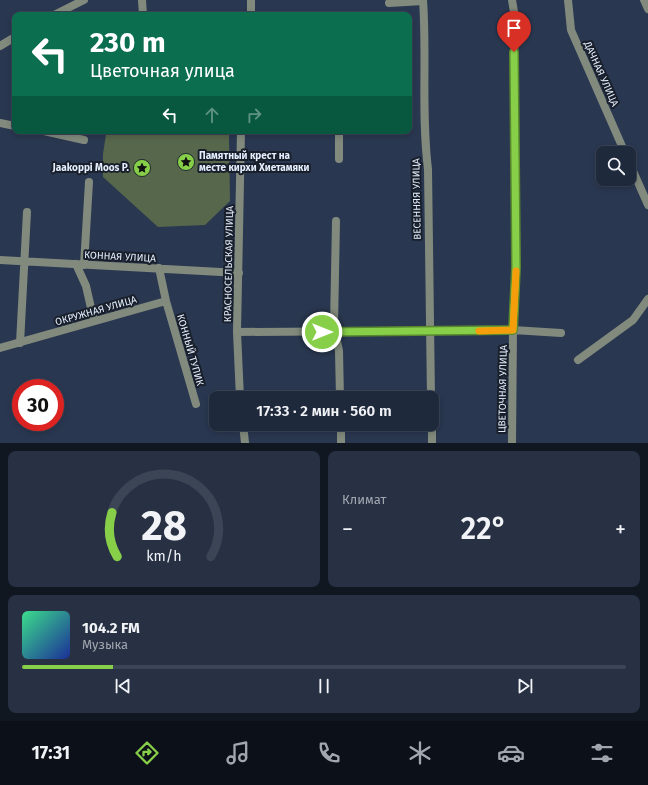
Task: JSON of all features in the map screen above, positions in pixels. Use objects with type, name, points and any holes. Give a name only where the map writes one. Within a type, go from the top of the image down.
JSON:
[{"type":"street","points":[[60,12],[84,0]]},
{"type":"street","points":[[142,0],[143,12]]},
{"type":"street","points":[[251,0],[251,12]]},
{"type":"street","name":"ЦВЕТОЧНАЯ УЛИЦА","points":[[512,0],[515,30],[516,267],[513,330],[512,443]]},
{"type":"street","name":"ДАЧНАЯ УЛИЦА","points":[[568,0],[571,30],[622,146]]},
{"type":"street","points":[[644,0],[648,9]]},
{"type":"street","points":[[389,3],[423,1]]},
{"type":"street","name":"ВЕСЕННЯЯ УЛИЦА","points":[[423,1],[426,60],[425,140],[428,169],[431,391]]},
{"type":"street","points":[[0,46],[12,39]]},
{"type":"street","points":[[0,123],[12,125]]},
{"type":"street","points":[[57,134],[84,140]]},
{"type":"street","name":"КРАСНОСЕЛЬСКАЯ УЛИЦА","points":[[240,134],[237,332],[240,391]]},
{"type":"street","points":[[339,134],[340,159]]},
{"type":"street","points":[[636,178],[648,205]]},
{"type":"street","points":[[89,182],[80,264],[94,322]]},
{"type":"street","points":[[20,343],[27,212]]},
{"type":"street","points":[[336,221],[336,332],[339,351],[340,391]]},
{"type":"street","name":"КОННАЯ УЛИЦА","points":[[0,260],[239,273]]},
{"type":"street","points":[[159,268],[166,301]]},
{"type":"street","points":[[578,360],[633,320],[648,299]]},
{"type":"street","name":"ОКРУЖНАЯ УЛИЦА","points":[[0,348],[166,301]]},
{"type":"street","name":"КОННЫЙ ТУПИК","points":[[166,301],[196,404]]},
{"type":"street","points":[[237,332],[513,330],[561,333]]},
{"type":"street","points":[[244,431],[245,443]]},
{"type":"street","points":[[341,431],[341,443]]},
{"type":"street","points":[[432,431],[432,443]]},
{"type":"green space","points":[[106,134],[228,134],[229,135],[230,201],[205,225],[158,227],[103,177],[103,154]]},
{"type":"slow traffic","points":[[479,331],[513,330],[516,271]]},
{"type":"place","name":"Памятный крест на месте кирхи Хиетамяки","points":[[186,162]]},
{"type":"place","name":"Jaakoppi Moos P.","points":[[142,168]]},
{"type":"route","points":[[322,332],[513,330],[516,267],[514,52]]}]
